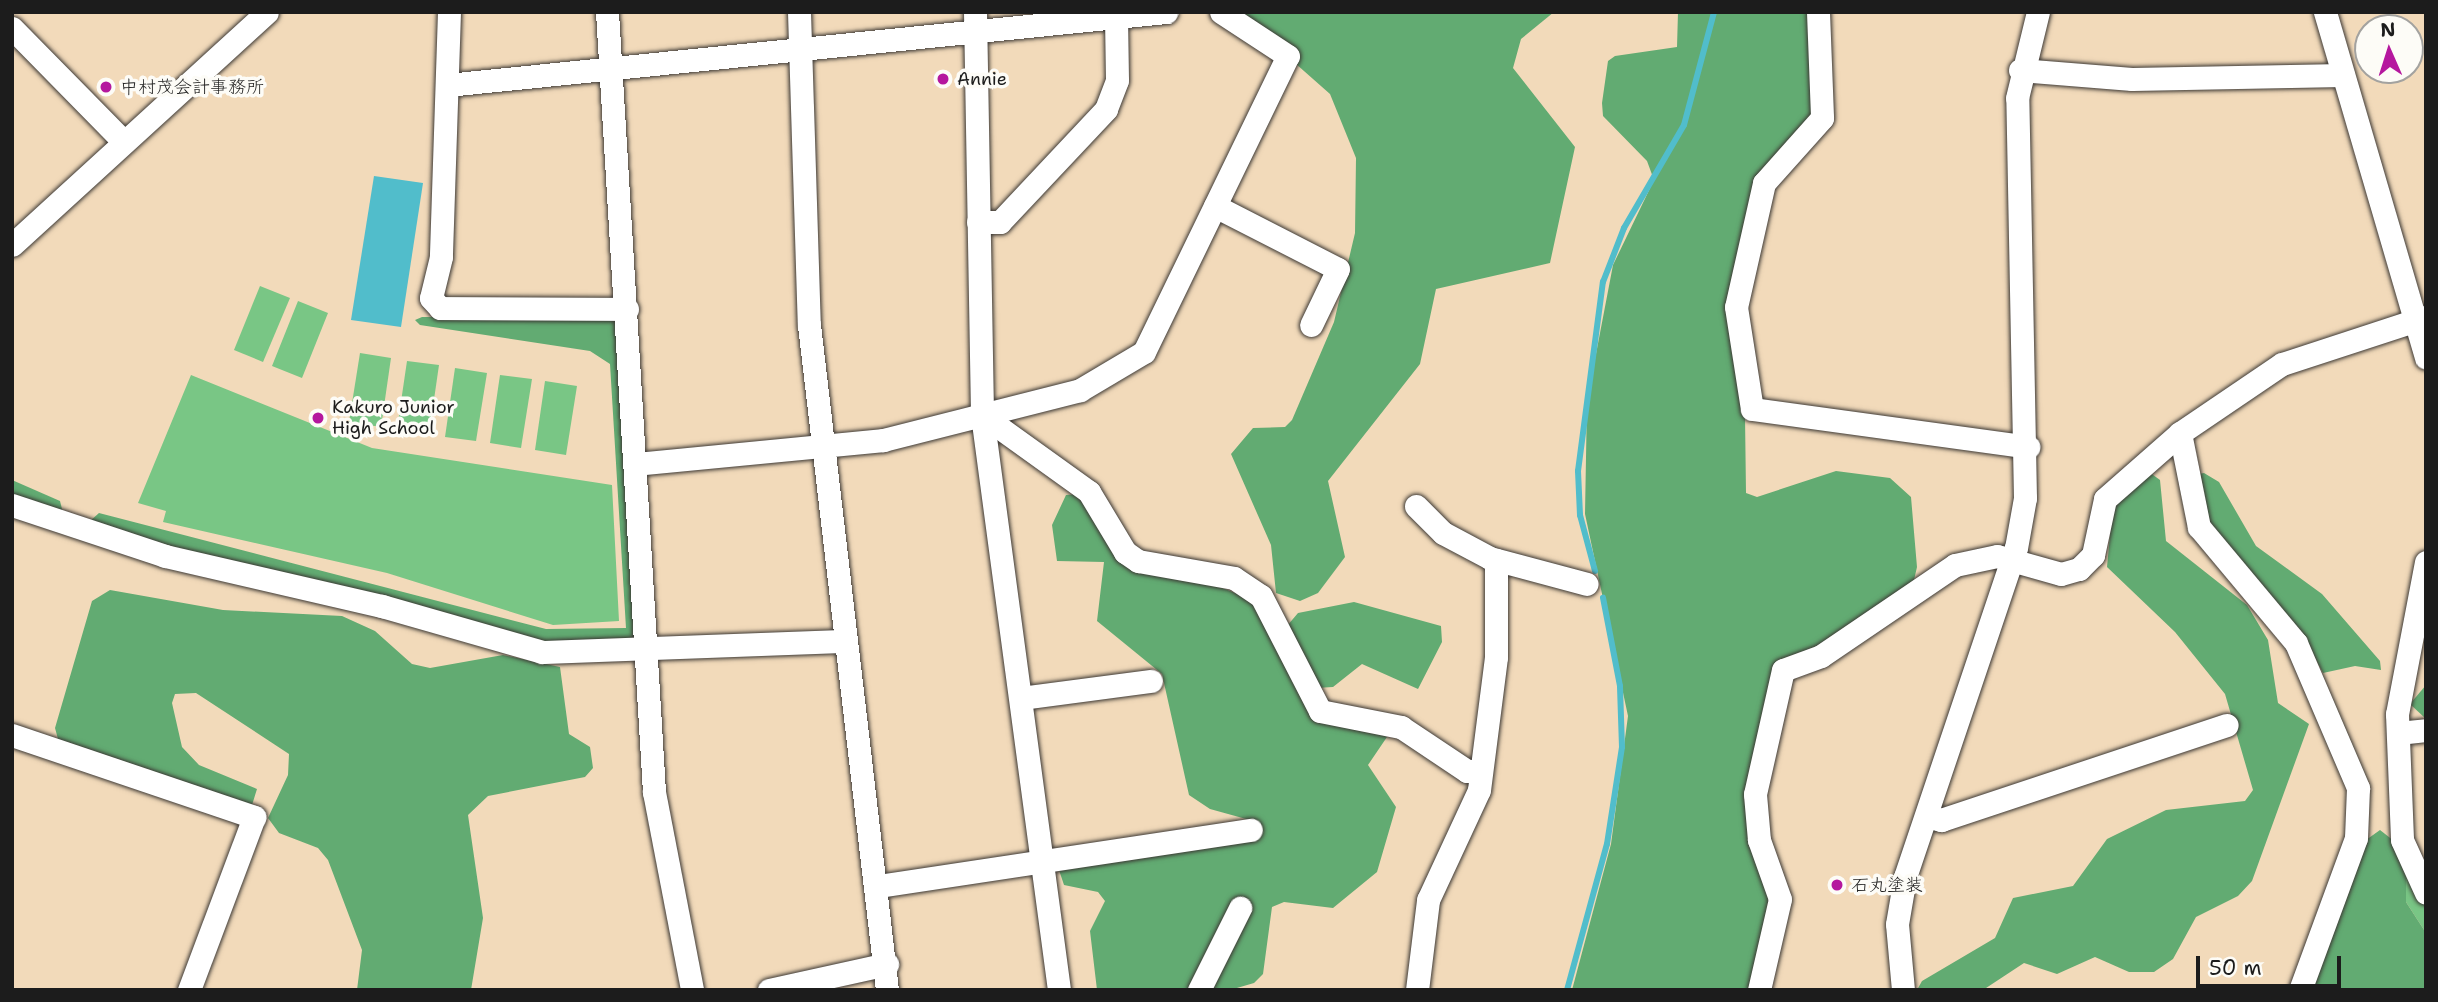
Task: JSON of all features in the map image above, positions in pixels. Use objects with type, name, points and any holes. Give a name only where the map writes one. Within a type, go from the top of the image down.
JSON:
[{"type":"street","points":[[12,245],[267,12]]},
{"type":"street","points":[[449,12],[441,257],[431,298],[440,308],[627,309]]},
{"type":"street","points":[[607,12],[614,68],[654,792],[692,990]]},
{"type":"street","points":[[799,12],[805,277],[844,641],[879,886],[887,990]]},
{"type":"street","points":[[447,85],[799,50],[975,22],[1116,17],[1166,12]]},
{"type":"street","points":[[635,464],[883,439],[1080,390],[1144,352],[1288,56],[1221,12]]},
{"type":"street","points":[[1818,12],[1822,118],[1763,183],[1736,307],[1752,409],[2028,447]]},
{"type":"street","points":[[1903,990],[1900,900],[2012,558],[2028,447],[2020,70],[2038,12]]},
{"type":"street","points":[[2325,12],[2420,317],[2426,358]]},
{"type":"street","points":[[978,222],[1000,222],[1106,109],[1116,80],[1116,17]]},
{"type":"street","points":[[975,22],[982,415],[1059,990]]},
{"type":"street","points":[[12,28],[124,142]]},
{"type":"street","points":[[2020,70],[2132,79],[2343,75]]},
{"type":"street","points":[[1214,206],[1338,269],[1311,325]]},
{"type":"street","points":[[1759,990],[1779,914],[1755,794],[1777,676],[1829,651],[1955,565],[2012,558],[2061,573],[2079,569],[2093,555],[2105,499],[2180,433],[2282,364],[2420,317]]},
{"type":"street","points":[[982,415],[1089,492],[1125,552],[1138,561],[1234,578],[1261,596],[1320,711],[1401,727],[1467,771],[1479,771]]},
{"type":"street","points":[[2180,433],[2199,527],[2296,643],[2358,788],[2356,838],[2300,990]]},
{"type":"street","points":[[12,505],[152,553],[382,606],[522,648],[563,655],[844,641]]},
{"type":"street","points":[[1416,506],[1451,538],[1496,560],[1587,584]]},
{"type":"street","points":[[1417,990],[1428,900],[1479,790],[1479,771],[1496,657],[1496,560]]},
{"type":"street","points":[[2426,562],[2398,733],[2402,840],[2426,893]]},
{"type":"street","points":[[1021,698],[1151,681]]},
{"type":"street","points":[[1927,816],[1941,820],[2227,725]]},
{"type":"street","points":[[2398,733],[2426,730]]},
{"type":"street","points":[[12,735],[254,817],[189,990]]},
{"type":"street","points":[[879,886],[1042,859],[1251,830]]},
{"type":"street","points":[[1199,990],[1240,908]]},
{"type":"street","points":[[769,990],[887,964]]},
{"type":"green space","points":[[1237,12],[1554,12],[1521,39],[1513,68],[1575,147],[1550,263],[1436,289],[1420,364],[1328,481],[1345,557],[1318,593],[1300,601],[1276,593],[1271,545],[1231,454],[1253,428],[1285,427],[1292,420],[1334,322],[1355,233],[1356,158],[1330,94]]},
{"type":"green space","points":[[1678,12],[1810,12],[1816,109],[1756,181],[1729,307],[1745,416],[1746,493],[1757,497],[1836,471],[1890,478],[1911,497],[1917,567],[1914,580],[1826,646],[1788,661],[1750,778],[1771,886],[1752,990],[1572,990],[1611,844],[1628,716],[1585,514],[1587,401],[1613,265],[1654,180],[1647,161],[1603,116],[1602,103],[1608,61],[1615,56],[1677,47]]},
{"type":"green space","points":[[260,286],[290,298],[263,362],[234,350]]},
{"type":"green space","points":[[298,301],[328,313],[302,378],[272,366]]},
{"type":"green space","points":[[422,317],[612,318],[619,325],[637,639],[564,646],[168,548],[90,521],[99,513],[546,629],[626,628],[610,364],[590,351],[420,325],[415,320]]},
{"type":"green space","points":[[360,353],[391,358],[381,427],[349,422]]},
{"type":"green space","points":[[407,361],[439,365],[429,434],[397,429]]},
{"type":"green space","points":[[455,368],[487,373],[476,441],[445,437]]},
{"type":"green space","points":[[191,375],[372,448],[612,485],[619,621],[553,625],[387,573],[163,522],[166,511],[138,503]]},
{"type":"green space","points":[[500,375],[532,379],[521,448],[490,443]]},
{"type":"green space","points":[[545,381],[577,386],[566,455],[535,450]]},
{"type":"green space","points":[[2149,472],[2160,480],[2166,541],[2247,605],[2268,640],[2278,703],[2309,724],[2252,881],[2238,896],[2196,917],[2173,959],[2154,972],[2129,972],[2095,957],[2057,974],[2024,963],[1983,990],[1917,990],[1922,981],[1995,938],[2013,898],[2073,886],[2107,839],[2166,810],[2245,801],[2253,790],[2225,694],[2175,632],[2107,567],[2113,503]]},
{"type":"green space","points":[[2204,473],[2219,482],[2256,546],[2322,594],[2380,661],[2381,670],[2355,666],[2323,673],[2304,637],[2208,523],[2198,474]]},
{"type":"green space","points":[[12,480],[60,501],[63,513],[12,496]]},
{"type":"green space","points":[[1078,494],[1110,543],[1255,601],[1299,694],[1387,737],[1368,765],[1396,807],[1377,872],[1333,908],[1284,902],[1272,907],[1263,974],[1254,983],[1230,990],[1097,990],[1090,931],[1105,901],[1098,892],[1064,885],[1059,870],[1257,822],[1210,809],[1189,795],[1162,674],[1097,621],[1104,562],[1057,561],[1052,525],[1066,495]]},
{"type":"green space","points":[[110,590],[223,610],[342,616],[375,631],[412,664],[430,668],[503,655],[560,667],[569,734],[590,747],[593,768],[585,777],[488,796],[468,815],[483,918],[471,990],[357,990],[362,950],[328,860],[318,848],[279,833],[268,818],[288,775],[289,754],[196,693],[175,694],[172,703],[182,747],[199,765],[257,789],[252,805],[58,739],[55,728],[92,601]]},
{"type":"green space","points":[[1354,602],[1441,626],[1442,642],[1418,689],[1362,664],[1333,687],[1316,688],[1287,626],[1298,613]]},
{"type":"green space","points":[[2426,685],[2426,719],[2410,704]]},
{"type":"green space","points":[[2380,830],[2394,841],[2406,876],[2406,902],[2426,933],[2426,990],[2310,990],[2366,840]]},
{"type":"green space","points":[[2406,876],[2426,904],[2426,933],[2406,902]]},
{"type":"water","points":[[374,176],[423,183],[401,327],[351,320]]},
{"type":"waterway","points":[[1595,571],[1580,515],[1578,471],[1603,282],[1624,228],[1684,125],[1714,12]]},
{"type":"waterway","points":[[1567,990],[1607,844],[1622,747],[1620,686],[1603,598]]},
{"type":"place","name":"Annie","points":[[943,79]]},
{"type":"place","name":"中村茂会計事務所","points":[[106,87]]},
{"type":"place","name":"Kakuro Junior High School","points":[[318,418]]},
{"type":"place","name":"石丸塗装","points":[[1837,885]]}]
